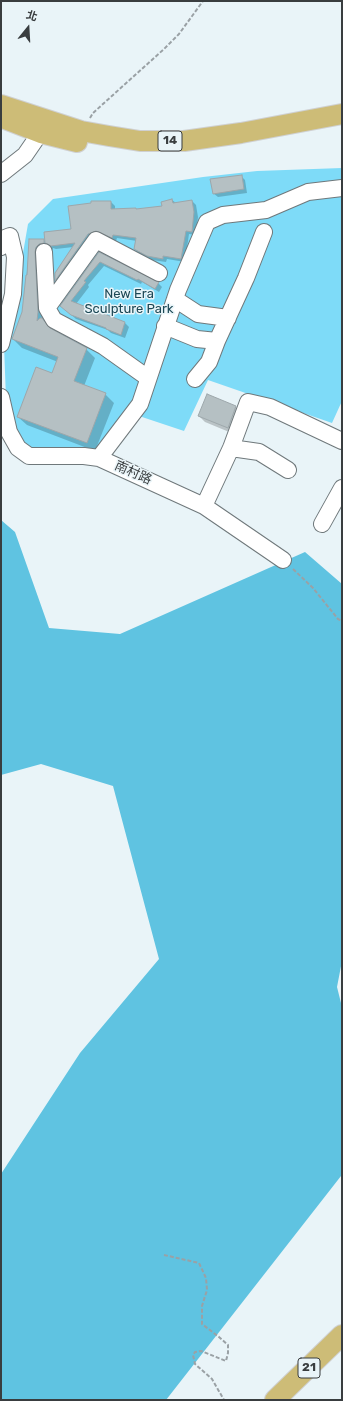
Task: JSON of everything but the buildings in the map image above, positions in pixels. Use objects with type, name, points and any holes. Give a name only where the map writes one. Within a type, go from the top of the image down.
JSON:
[{"type":"main road","name":"14","points":[[1,105],[45,126],[111,150],[155,153],[234,147],[342,126]]},
{"type":"main road","name":"14","points":[[1,118],[140,141],[184,141],[241,133],[342,114]]},
{"type":"main road","name":"21","points":[[275,1400],[342,1335]]},
{"type":"street","points":[[1,174],[25,155],[45,126]]},
{"type":"street","points":[[98,458],[140,404],[174,299],[207,222],[223,215],[266,210],[308,192],[342,188]]},
{"type":"street","points":[[195,379],[209,362],[246,278],[264,232]]},
{"type":"street","points":[[1,247],[5,238],[10,236],[15,257],[13,294],[1,344]]},
{"type":"street","points":[[47,308],[96,240],[159,273]]},
{"type":"street","points":[[44,252],[47,308],[54,320],[104,346],[148,378]]},
{"type":"street","points":[[174,299],[198,314],[228,318]]},
{"type":"street","points":[[165,326],[197,339],[217,341]]},
{"type":"street","name":"南村路","points":[[1,397],[9,432],[18,448],[29,456],[84,456],[98,458],[204,506],[283,560]]},
{"type":"street","points":[[204,506],[231,448],[248,402],[270,407],[342,441]]},
{"type":"street","points":[[231,448],[259,452],[288,470]]},
{"type":"street","points":[[322,524],[342,488]]},
{"type":"path","points":[[81,131],[93,113],[179,34],[203,1]]},
{"type":"path","points":[[283,560],[313,588],[338,619],[342,621]]},
{"type":"path","points":[[164,1255],[199,1263],[206,1278],[207,1290],[202,1306],[202,1324],[220,1337],[228,1346],[228,1353],[226,1361],[201,1351],[195,1352],[192,1355],[194,1364],[212,1379],[224,1400]]},
{"type":"green space","name":"New Era Sculpture Park","points":[[342,168],[342,401],[332,423],[208,380],[184,431],[130,413],[99,453],[33,454],[12,427],[6,399],[4,345],[14,305],[28,224],[53,199],[203,177],[257,171]]},
{"type":"shaded area","points":[[1,520],[15,532],[49,628],[120,634],[305,552],[342,584],[342,961],[337,987],[342,1007],[341,1176],[166,1400],[1,1400],[1,1174],[80,1053],[159,959],[113,786],[41,764],[1,775]]}]
